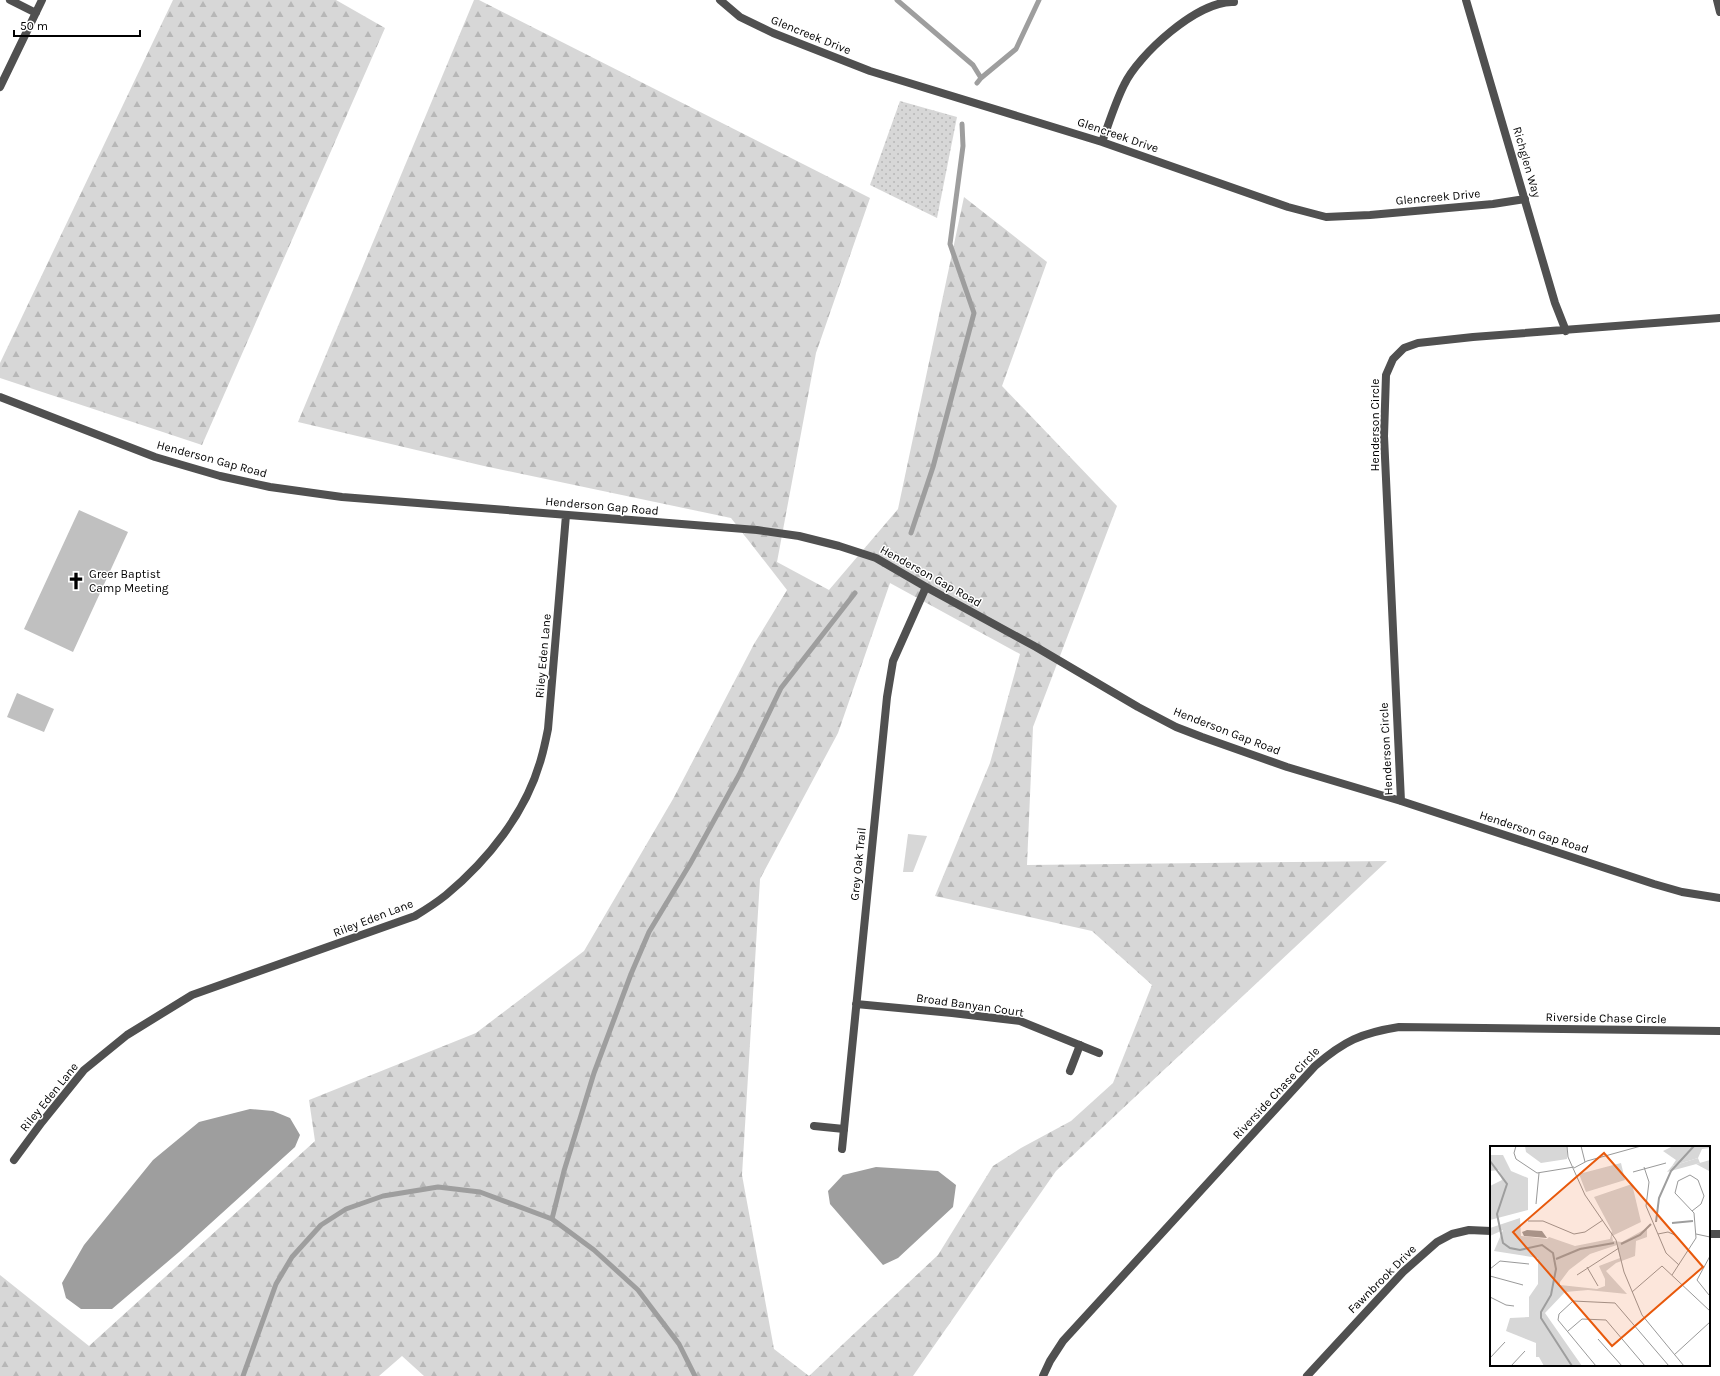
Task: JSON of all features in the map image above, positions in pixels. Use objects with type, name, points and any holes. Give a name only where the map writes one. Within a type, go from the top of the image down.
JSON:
[{"type":"street","points":[[10,0],[36,13]]},
{"type":"street","points":[[0,87],[42,0]]},
{"type":"street","name":"Glencreek Drive","points":[[720,0],[740,18],[773,33],[870,71],[1102,142],[1288,207],[1326,216],[1493,204],[1525,199]]},
{"type":"street","name":"Richglen Way","points":[[1466,0],[1555,303],[1566,331]]},
{"type":"street","points":[[1717,0],[1720,12]]},
{"type":"street","points":[[1102,142],[1124,84],[1137,64],[1154,44],[1187,16],[1205,7],[1226,1],[1234,2]]},
{"type":"street","name":"Henderson Circle","points":[[1401,801],[1384,436],[1386,375],[1388,367],[1398,353],[1404,348],[1418,343],[1474,337],[1720,318]]},
{"type":"street","name":"Henderson Gap Road","points":[[0,397],[155,457],[220,476],[270,487],[342,497],[757,530],[799,536],[839,546],[876,558],[926,588],[1036,647],[1138,707],[1176,727],[1281,765],[1401,801],[1654,884],[1682,892],[1720,898]]},
{"type":"street","name":"Riley Eden Lane","points":[[14,1160],[42,1122],[84,1070],[126,1034],[192,995],[415,916],[445,896],[476,868],[507,830],[528,792],[541,760],[548,729],[566,515]]},
{"type":"street","name":"Grey Oak Trail","points":[[842,1149],[887,697],[893,661],[926,588]]},
{"type":"street","name":"Broad Banyan Court","points":[[856,1004],[1020,1021],[1099,1053]]},
{"type":"street","name":"Riverside Chase Circle","points":[[1043,1376],[1050,1361],[1063,1342],[1240,1148],[1315,1066],[1333,1051],[1350,1040],[1376,1030],[1399,1027],[1720,1031]]},
{"type":"street","points":[[1070,1071],[1080,1045]]},
{"type":"street","points":[[814,1126],[844,1129]]},
{"type":"street","name":"Fawnbrook Drive","points":[[1307,1376],[1403,1272],[1437,1242],[1452,1234],[1469,1230],[1490,1231]]},
{"type":"green space","points":[[173,0],[336,0],[385,28],[202,445],[0,378],[0,363]]},
{"type":"green space","points":[[474,0],[479,0],[870,198],[816,353],[777,562],[829,590],[898,509],[964,197],[1047,262],[1002,386],[1117,506],[1033,727],[1027,865],[1387,861],[1056,1171],[913,1376],[809,1376],[424,1376],[402,1356],[379,1376],[0,1376],[0,1275],[89,1346],[315,1141],[309,1100],[476,1033],[584,951],[673,799],[754,644],[787,590],[731,518],[484,466],[298,422]],"holes":[[[890,583],[1020,654],[990,763],[935,896],[1092,931],[1152,985],[1113,1083],[1071,1121],[1021,1148],[993,1166],[938,1255],[809,1376],[774,1349],[742,1175],[760,879],[838,733]]]},
{"type":"green space","points":[[900,101],[957,117],[937,218],[870,185]]},
{"type":"green space","points":[[908,834],[927,836],[913,872],[903,872]]},
{"type":"shaded area","points":[[250,1109],[273,1111],[290,1118],[300,1135],[295,1147],[179,1252],[112,1309],[81,1309],[66,1298],[62,1283],[84,1245],[153,1160],[199,1122]]},
{"type":"shaded area","points":[[876,1167],[938,1171],[956,1185],[953,1207],[898,1258],[883,1265],[830,1204],[828,1191],[843,1175]]},
{"type":"building","name":"Greer Baptist Camp Meeting","points":[[79,510],[128,532],[73,652],[24,629]]},
{"type":"building","points":[[17,693],[54,709],[44,732],[7,717]]},
{"type":"waterway","points":[[897,0],[973,65],[981,78]]},
{"type":"waterway","points":[[977,83],[1016,49],[1039,0]]},
{"type":"waterway","points":[[911,533],[933,467],[974,313],[950,244],[963,146],[962,124]]},
{"type":"waterway","points":[[552,1219],[564,1171],[594,1073],[631,974],[649,932],[690,864],[739,775],[781,688],[855,593]]},
{"type":"waterway","points":[[243,1376],[276,1284],[292,1257],[321,1225],[346,1209],[383,1196],[438,1187],[480,1192],[552,1219],[594,1250],[638,1290],[679,1344],[695,1376]]},
{"type":"place","name":"Greer Baptist Camp Meeting","points":[[76,581]]}]
